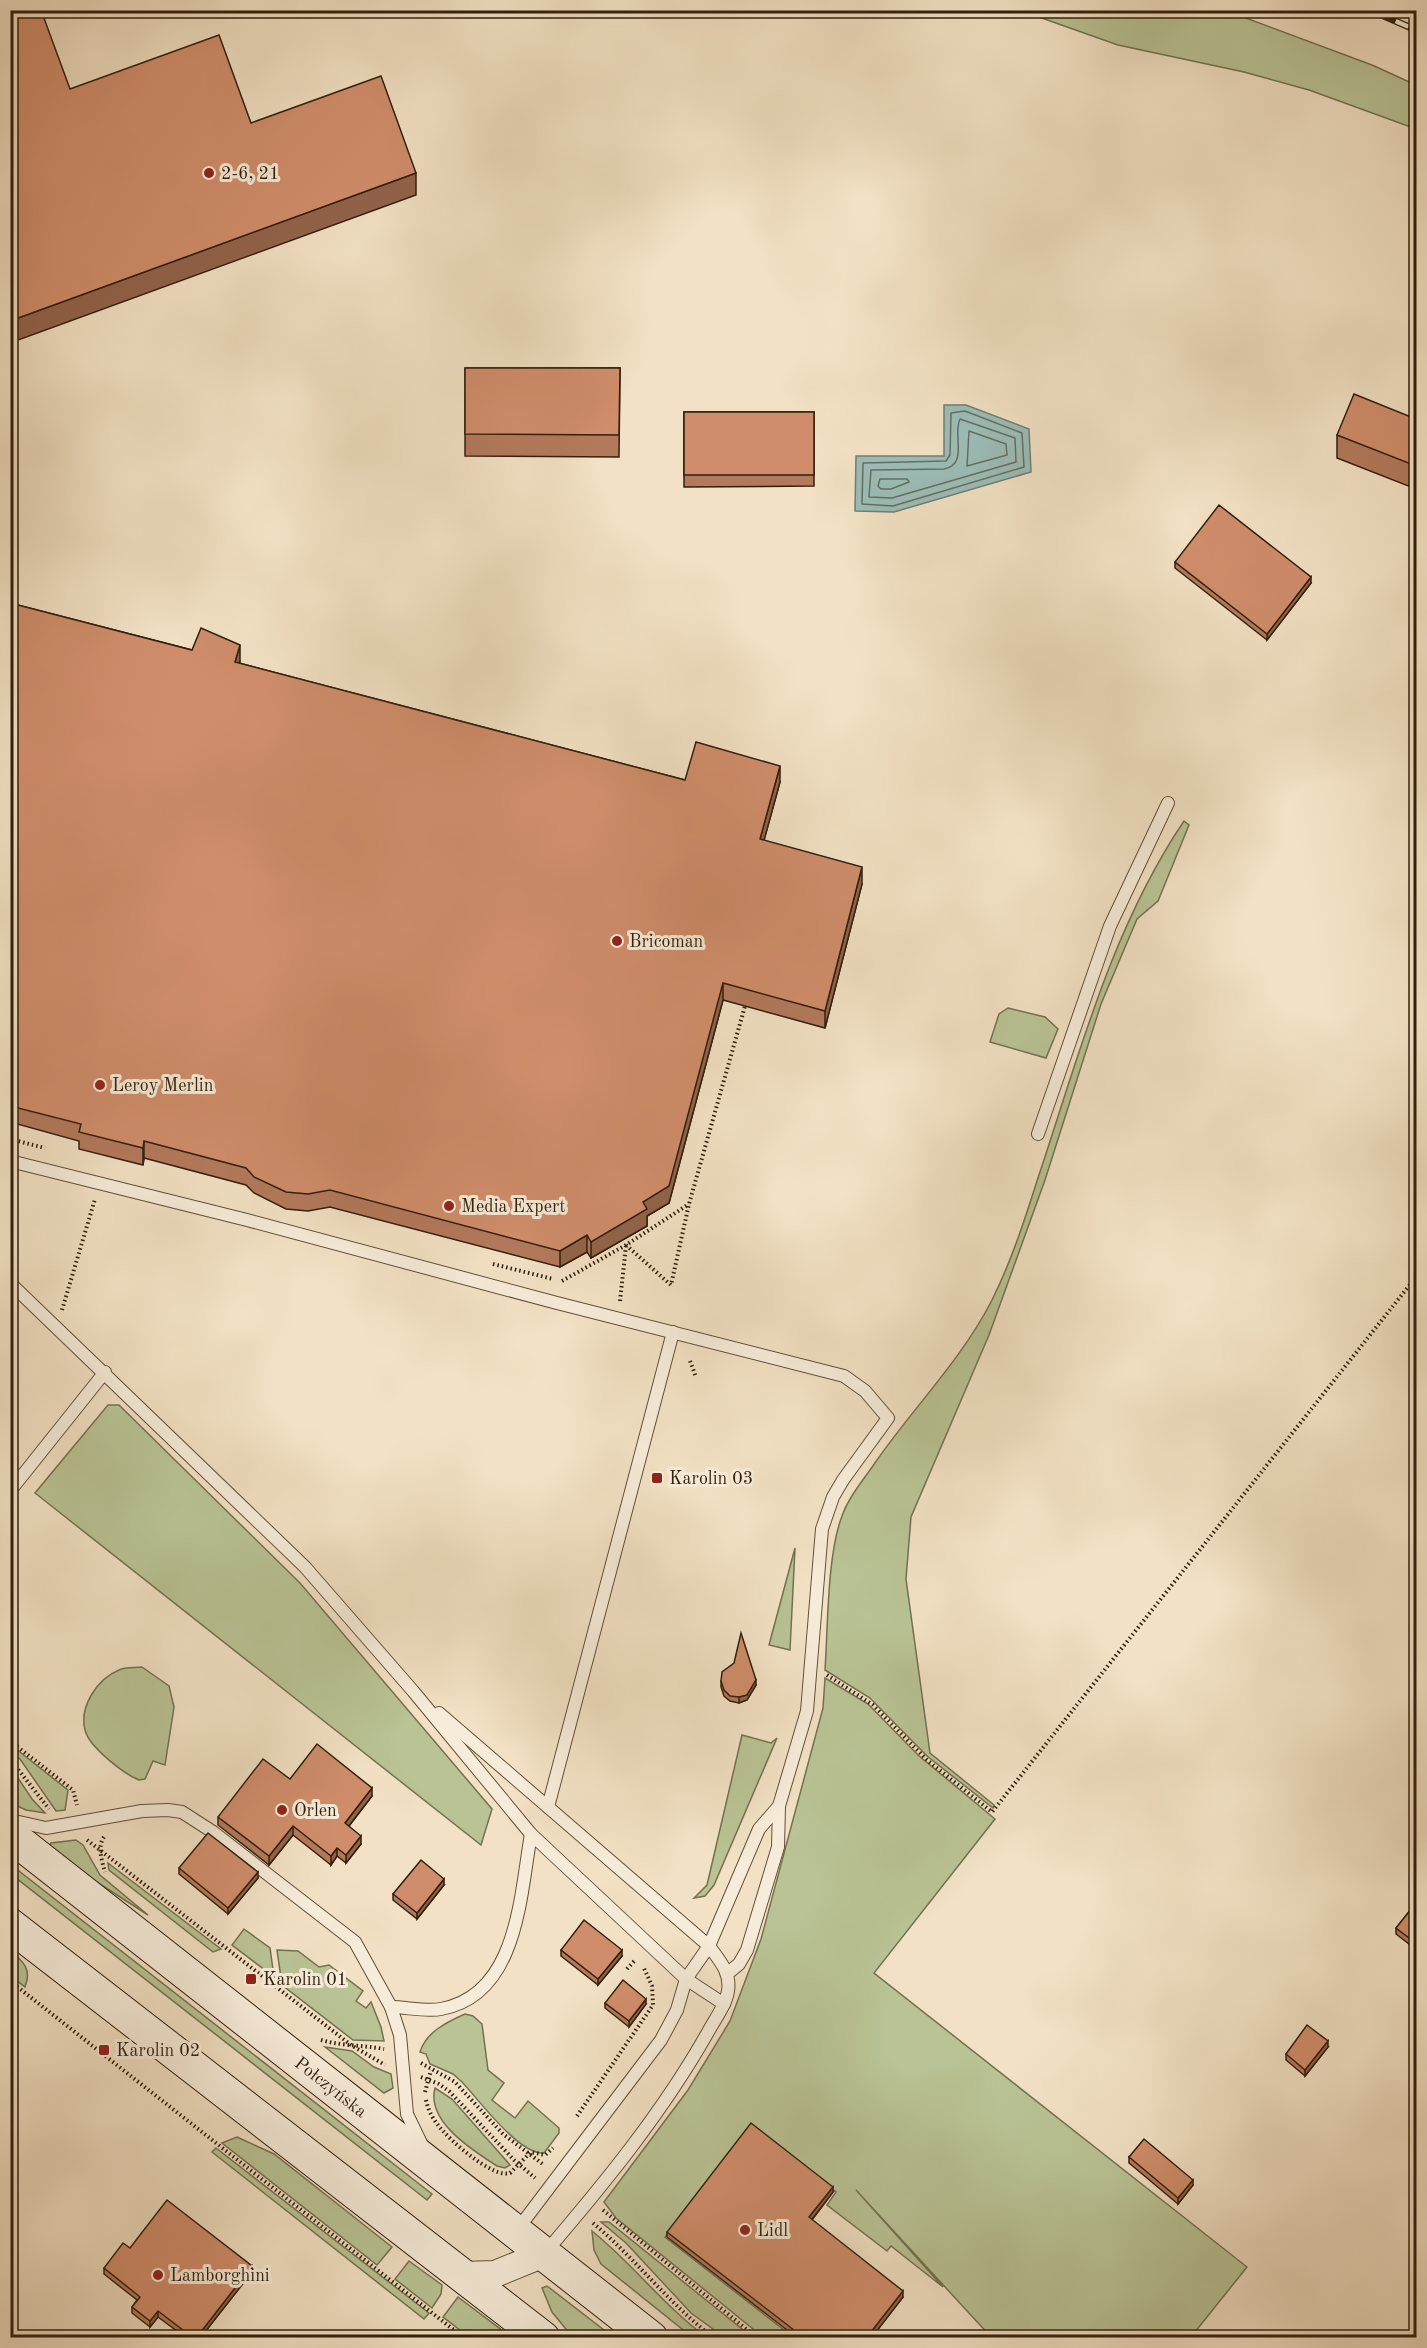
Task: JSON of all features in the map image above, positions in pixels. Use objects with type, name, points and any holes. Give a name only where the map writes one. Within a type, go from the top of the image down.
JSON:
[{"type":"main road","name":"Połczyńska","points":[[10,1835],[651,2337]]},
{"type":"main road","points":[[10,1925],[543,2337]]},
{"type":"street","points":[[515,2315],[508,2269],[516,2231]]},
{"type":"street","points":[[460,2275],[495,2274],[544,2253]]},
{"type":"lane","points":[[1038,1134],[1110,926],[1168,803]]},
{"type":"lane","points":[[10,1161],[247,1220],[844,1376],[865,1391],[888,1418],[833,1497],[822,1529],[807,1711],[779,1806],[778,1848],[747,1950],[739,1964],[728,1973]]},
{"type":"lane","points":[[10,1283],[305,1567],[413,1691],[531,1834],[686,1979],[724,2004]]},
{"type":"lane","points":[[548,1807],[673,1332]]},
{"type":"lane","points":[[10,1491],[105,1372]]},
{"type":"lane","points":[[413,1691],[709,1946],[728,1973],[728,1991],[724,2004],[679,2082],[590,2200],[544,2253]]},
{"type":"lane","points":[[516,2231],[661,2040],[677,2010],[686,1979],[709,1946],[759,1829],[779,1806]]},
{"type":"lane","points":[[10,1820],[46,1828],[142,1811],[182,1812],[213,1832],[354,1942],[391,2007],[400,2036],[407,2114],[430,2163]]},
{"type":"lane","points":[[391,2007],[440,2009],[465,2002],[484,1988],[503,1959],[512,1938],[531,1834]]},
{"type":"path","points":[[626,1245],[671,1285],[689,1204],[745,1006]]},
{"type":"path","points":[[43,1313],[62,1311],[96,1195]]},
{"type":"path","points":[[562,1281],[626,1245],[689,1204]]},
{"type":"path","points":[[616,1318],[622,1296],[626,1245]]},
{"type":"path","points":[[810,1669],[835,1679],[873,1705],[927,1760],[992,1812],[1416,1277]]},
{"type":"path","points":[[690,1361],[696,1377]]},
{"type":"path","points":[[10,1741],[73,1790],[78,1808]]},
{"type":"path","points":[[10,1759],[52,1812]]},
{"type":"path","points":[[101,1833],[104,1838],[100,1842],[100,1850],[105,1873],[114,1880]]},
{"type":"path","points":[[83,1838],[351,2045],[391,2067]]},
{"type":"path","points":[[573,2122],[653,2005],[652,1986],[643,1965],[630,1953]]},
{"type":"path","points":[[627,1969],[636,1959]]},
{"type":"path","points":[[10,1981],[464,2337]]},
{"type":"path","points":[[318,2040],[343,2046],[388,2050]]},
{"type":"path","points":[[417,2060],[455,2082],[503,2134],[544,2165]]},
{"type":"path","points":[[431,2070],[425,2092],[428,2107],[445,2134],[474,2158],[499,2174],[508,2174],[531,2152],[545,2155],[560,2139]]},
{"type":"path","points":[[416,2076],[450,2092],[531,2175]]},
{"type":"path","points":[[601,2209],[757,2337]]},
{"type":"path","points":[[593,2224],[627,2252],[670,2301],[714,2337]]},
{"type":"green space","points":[[1022,11],[1227,11],[1372,65],[1416,85],[1416,129],[1309,90],[1244,72],[1118,45]]},
{"type":"green space","points":[[1184,821],[1189,825],[1158,901],[1137,919],[1101,1004],[1045,1180],[989,1335],[911,1517],[906,1579],[930,1753],[994,1805],[993,1808],[927,1756],[870,1698],[825,1670],[833,1550],[842,1516],[853,1494],[891,1440],[952,1363],[992,1300],[1017,1242],[1082,1042],[1116,950],[1158,862]]},
{"type":"green space","points":[[1008,1008],[1045,1017],[1058,1029],[1046,1058],[990,1042],[999,1014]]},
{"type":"green space","points":[[108,1405],[119,1405],[300,1583],[492,1809],[481,1845],[35,1493]]},
{"type":"green space","points":[[795,1548],[790,1650],[769,1645]]},
{"type":"green space","points":[[142,1667],[169,1686],[174,1707],[165,1765],[153,1761],[145,1779],[139,1780],[116,1766],[100,1752],[88,1737],[84,1721],[87,1703],[104,1680],[121,1669]]},
{"type":"green space","points":[[825,1678],[868,1704],[918,1755],[995,1819],[874,1973],[1247,2267],[1191,2337],[991,2337],[856,2190],[943,2287],[891,2246],[887,2251],[827,2205],[836,2192],[750,2126],[665,2237],[793,2337],[763,2337],[616,2218],[604,2202],[688,2090],[730,2021],[761,1939],[823,1708]]},
{"type":"green space","points":[[742,1735],[771,1743],[777,1738],[714,1885],[705,1896],[694,1898],[707,1885]]},
{"type":"green space","points":[[11,1745],[68,1790],[65,1810],[56,1811],[20,1759],[11,1752]]},
{"type":"green space","points":[[10,1766],[32,1799],[45,1813],[26,1810],[11,1803]]},
{"type":"green space","points":[[76,1840],[83,1845],[100,1875],[148,1915],[75,1868],[49,1847],[51,1843]]},
{"type":"green space","points":[[108,1863],[221,1949],[213,1952],[109,1870]]},
{"type":"green space","points":[[10,1864],[432,2194],[427,2200],[11,1874]]},
{"type":"green space","points":[[244,1929],[270,1948],[274,1977],[232,1945]]},
{"type":"green space","points":[[10,1950],[19,1958],[27,1971],[25,1987],[11,1976]]},
{"type":"green space","points":[[277,1950],[298,1951],[319,1967],[329,1965],[363,1991],[356,2001],[366,2008],[371,2002],[384,2041],[353,2040],[282,1985]]},
{"type":"green space","points":[[465,2014],[473,2016],[482,2024],[488,2070],[504,2083],[492,2100],[515,2118],[528,2101],[559,2128],[559,2133],[544,2153],[523,2145],[500,2125],[462,2082],[453,2074],[430,2064],[426,2054],[420,2052],[432,2033],[444,2024]]},
{"type":"green space","points":[[325,2047],[352,2051],[374,2067],[391,2074],[393,2088],[384,2093]]},
{"type":"green space","points":[[435,2088],[452,2099],[510,2165],[505,2168],[497,2166],[454,2134],[438,2112],[434,2100]]},
{"type":"green space","points":[[237,2137],[274,2154],[392,2247],[377,2265],[222,2143]]},
{"type":"green space","points":[[216,2148],[429,2313],[424,2319],[212,2152]]},
{"type":"green space","points":[[601,2222],[609,2222],[752,2337],[724,2337],[691,2313],[626,2243]]},
{"type":"green space","points":[[592,2231],[676,2312],[706,2337],[692,2337],[601,2264],[594,2250]]},
{"type":"green space","points":[[409,2261],[442,2285],[441,2294],[432,2308],[395,2279]]},
{"type":"green space","points":[[547,2286],[613,2337],[575,2337],[570,2334],[552,2312],[542,2288]]},
{"type":"green space","points":[[458,2297],[511,2337],[469,2337],[443,2317]]},
{"type":"water","points":[[944,405],[966,405],[1029,429],[1031,472],[894,512],[855,511],[856,456],[944,456]]},
{"type":"building","name":"2-6, 21","points":[[10,10],[41,10],[70,89],[219,35],[251,123],[381,76],[416,173],[10,321]]},
{"type":"building","points":[[465,368],[620,368],[619,435],[465,434]]},
{"type":"building","points":[[1354,394],[1416,419],[1416,466],[1337,435]]},
{"type":"building","points":[[684,412],[814,412],[814,475],[684,475]]},
{"type":"building","points":[[1219,505],[1311,577],[1267,634],[1175,562]]},
{"type":"building","points":[[10,603],[192,650],[201,628],[240,645],[235,662],[685,780],[696,742],[780,766],[760,839],[862,867],[825,1011],[723,983],[669,1186],[643,1202],[647,1209],[591,1242],[587,1235],[560,1251],[330,1190],[308,1194],[286,1192],[254,1177],[246,1168],[144,1141],[143,1148],[79,1132],[81,1124],[10,1106]]},
{"type":"building","points":[[741,1633],[756,1680],[747,1695],[739,1697],[730,1696],[724,1690],[721,1681],[722,1672],[734,1663]]},
{"type":"building","points":[[317,1744],[372,1788],[345,1823],[361,1836],[346,1855],[337,1848],[331,1856],[293,1826],[269,1856],[218,1817],[263,1759],[290,1779]]},
{"type":"building","points":[[208,1833],[258,1872],[228,1908],[179,1868]]},
{"type":"building","points":[[421,1860],[444,1879],[417,1913],[393,1894]]},
{"type":"building","points":[[1416,1903],[1416,1937],[1413,1941],[1396,1928]]},
{"type":"building","points":[[584,1920],[622,1950],[598,1979],[561,1950]]},
{"type":"building","points":[[623,1980],[646,1999],[629,2021],[605,2003]]},
{"type":"building","points":[[1307,2025],[1328,2041],[1305,2070],[1286,2054]]},
{"type":"building","name":"Lidl","points":[[751,2123],[833,2187],[809,2217],[903,2291],[867,2337],[803,2337],[667,2232]]},
{"type":"building","points":[[1144,2139],[1193,2180],[1178,2198],[1129,2157]]},
{"type":"building","points":[[167,2200],[252,2266],[197,2337],[192,2337],[158,2311],[150,2321],[132,2307],[140,2297],[104,2268],[123,2243],[130,2248]]},
{"type":"railway","points":[[1370,10],[1416,30]]},
{"type":"place","name":"2-6, 21","points":[[209,173]]},
{"type":"place","name":"Bricoman","points":[[617,941]]},
{"type":"place","name":"Leroy Merlin","points":[[100,1085]]},
{"type":"place","name":"Media Expert","points":[[449,1206]]},
{"type":"place","name":"Karolin 03","points":[[657,1478]]},
{"type":"place","name":"Orlen","points":[[282,1810]]},
{"type":"place","name":"Karolin 01","points":[[251,1979]]},
{"type":"place","name":"Karolin 02","points":[[104,2050]]},
{"type":"place","name":"Lidl","points":[[745,2230]]},
{"type":"place","name":"Lamborghini","points":[[158,2275]]}]
